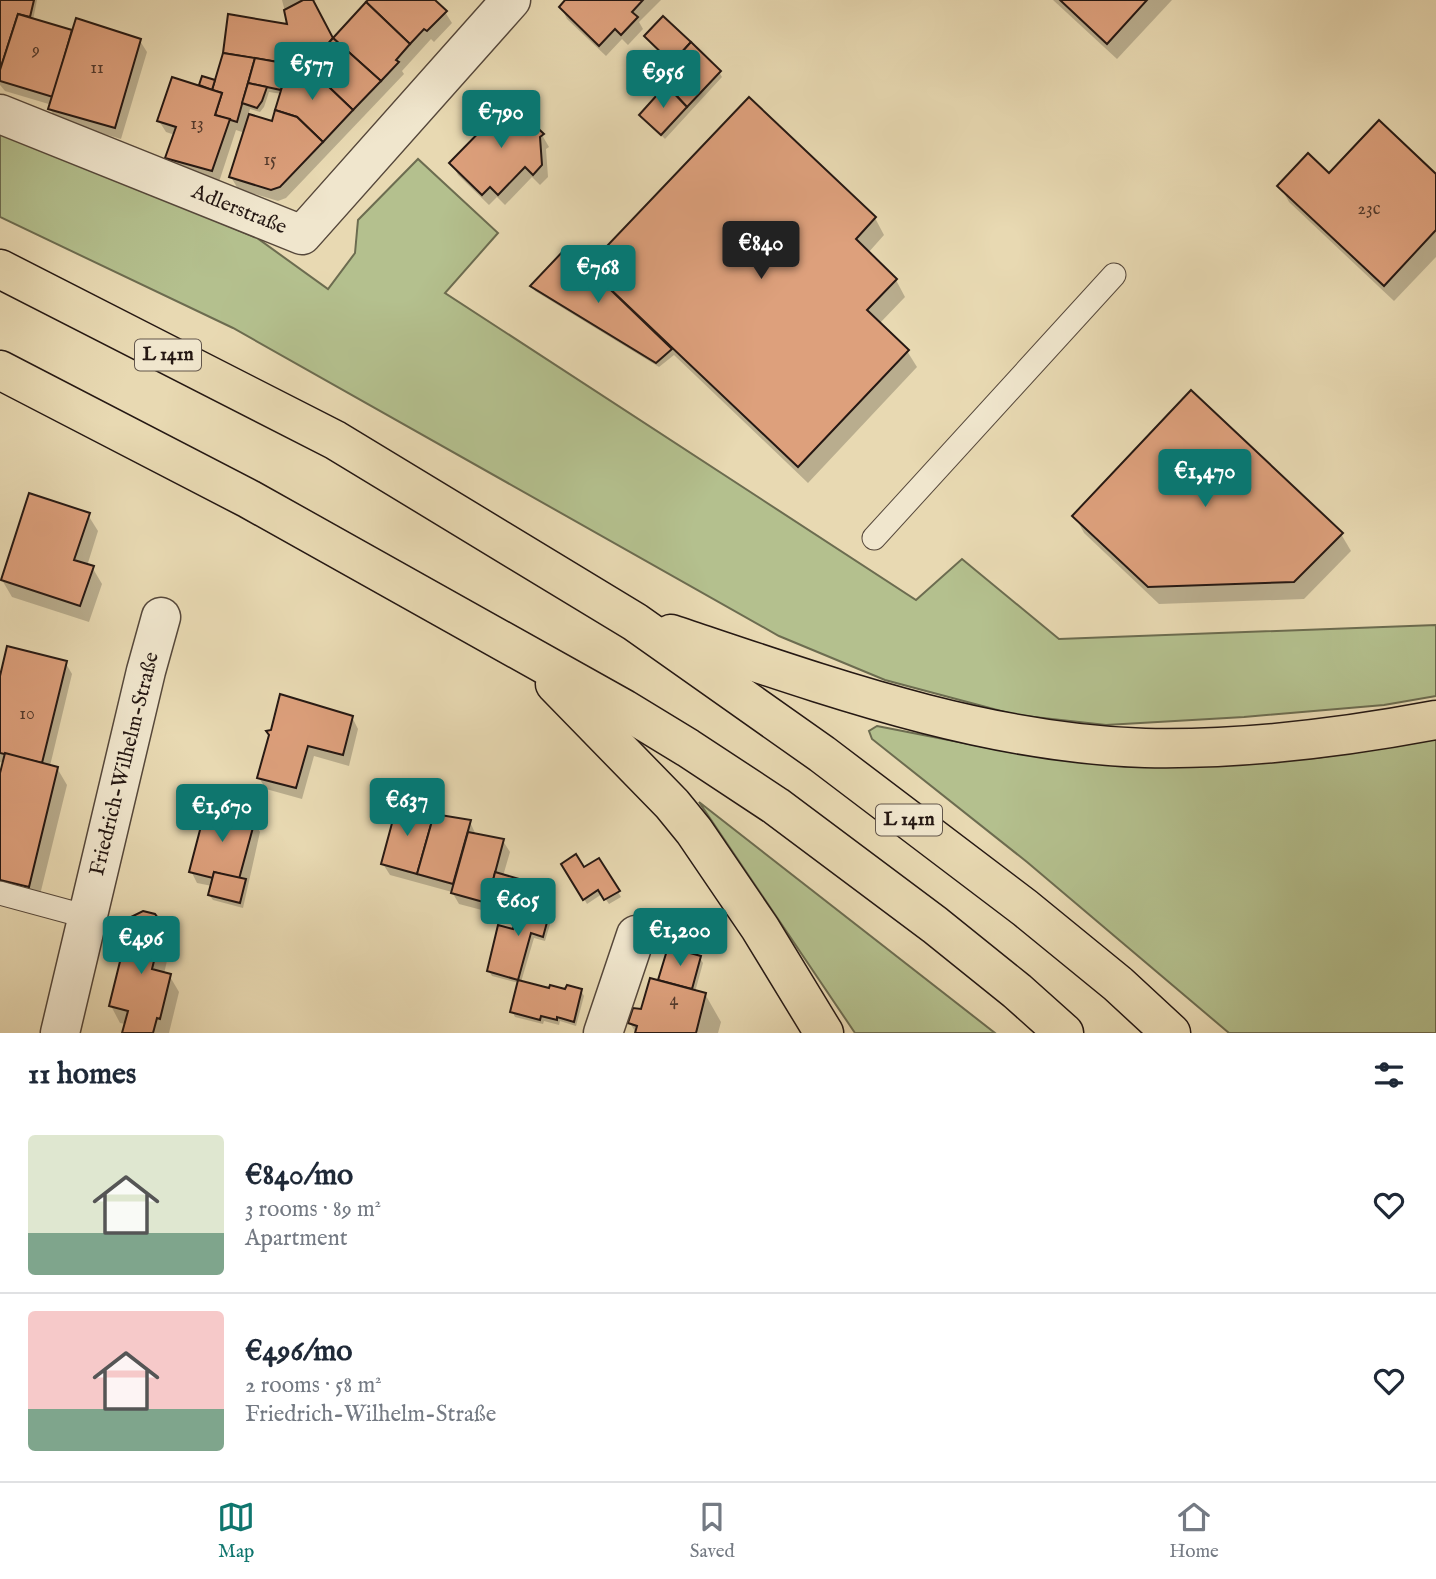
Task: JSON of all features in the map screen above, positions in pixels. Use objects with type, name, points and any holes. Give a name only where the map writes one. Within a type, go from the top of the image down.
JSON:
[{"type":"highway","name":"L 141n","points":[[0,269],[335,440],[635,622],[822,754],[1014,900],[1118,984],[1171,1033]]},
{"type":"highway","points":[[0,370],[249,499],[624,709],[776,806],[935,925],[1017,991],[1063,1033]]},
{"type":"highway","points":[[635,622],[905,708],[1002,731],[1062,740],[1144,748],[1252,745],[1392,729],[1436,720]]},
{"type":"highway","points":[[526,654],[672,804],[694,831],[760,928],[824,1033]]},
{"type":"street","name":"Adlerstraße","points":[[0,114],[302,235],[511,0]]},
{"type":"street","name":"Friedrich-Wilhelm-Straße","points":[[60,1033],[146,671],[162,617]]},
{"type":"street","points":[[603,1033],[636,935]]},
{"type":"lane","points":[[874,538],[1114,275]]},
{"type":"lane","points":[[0,893],[88,917]]},
{"type":"green space","points":[[0,130],[257,238],[328,289],[355,253],[358,220],[418,159],[498,233],[445,293],[916,600],[962,559],[1059,639],[1436,625],[1436,696],[1384,705],[1106,725],[1016,715],[885,680],[779,636],[233,328],[0,217]]},
{"type":"green space","points":[[877,726],[1015,753],[1267,761],[1317,758],[1436,739],[1436,1033],[1229,1033],[1027,862],[872,739],[869,731]]},
{"type":"green space","points":[[699,802],[995,1033],[855,1033]]},
{"type":"building","points":[[0,0],[34,0],[30,17],[18,14],[0,70]]},
{"type":"building","points":[[303,0],[313,0],[333,38],[308,67],[223,53],[228,14],[287,24],[284,10]]},
{"type":"building","points":[[435,0],[447,11],[410,44],[366,2]]},
{"type":"building","points":[[565,0],[643,0],[632,12],[638,17],[621,35],[615,29],[599,46],[559,7]]},
{"type":"building","points":[[1060,0],[1147,0],[1107,44]]},
{"type":"building","points":[[366,2],[410,44],[396,60],[399,62],[381,81],[333,38]]},
{"type":"building","points":[[18,14],[72,30],[53,97],[0,81],[0,70]]},
{"type":"building","points":[[663,16],[691,42],[672,63],[644,36]]},
{"type":"building","points":[[76,18],[141,39],[115,128],[48,109]]},
{"type":"building","points":[[333,38],[381,81],[353,110],[308,67]]},
{"type":"building","points":[[691,42],[721,71],[687,107],[675,94],[689,79],[672,63]]},
{"type":"building","points":[[223,53],[255,58],[237,122],[215,115],[222,93],[212,90]]},
{"type":"building","points":[[255,58],[289,64],[281,90],[248,83]]},
{"type":"building","points":[[289,64],[308,67],[353,110],[323,142],[297,117],[275,110]]},
{"type":"building","points":[[202,76],[215,80],[212,90],[199,85]]},
{"type":"building","points":[[172,77],[222,93],[215,115],[230,119],[212,171],[165,158],[176,127],[157,121]]},
{"type":"building","points":[[248,83],[267,87],[257,108],[242,103]]},
{"type":"building","points":[[666,85],[687,107],[661,135],[639,115]]},
{"type":"building","points":[[501,94],[544,134],[540,137],[542,165],[533,175],[525,167],[498,195],[490,187],[482,195],[449,163],[499,112],[490,104]]},
{"type":"building","points":[[749,97],[876,217],[856,239],[897,279],[867,310],[909,350],[798,467],[587,267]]},
{"type":"building","points":[[275,110],[297,117],[323,142],[280,187],[271,190],[229,177],[249,114],[272,121]]},
{"type":"building","points":[[1379,120],[1436,174],[1436,230],[1384,286],[1277,186],[1308,153],[1329,173]]},
{"type":"building","points":[[567,247],[672,349],[656,363],[530,286]]},
{"type":"building","points":[[1191,390],[1343,533],[1294,582],[1148,587],[1072,516]]},
{"type":"building","points":[[29,493],[90,513],[74,560],[94,566],[80,606],[1,580]]},
{"type":"building","points":[[7,646],[67,661],[42,763],[0,753],[0,676]]},
{"type":"building","points":[[280,694],[353,716],[343,755],[308,746],[296,788],[257,778],[269,735],[266,731],[271,730]]},
{"type":"building","points":[[5,753],[58,767],[29,887],[0,880],[0,773]]},
{"type":"building","points":[[398,801],[434,814],[417,874],[381,864]]},
{"type":"building","points":[[206,807],[255,820],[239,879],[214,872],[213,878],[189,872]]},
{"type":"building","points":[[434,814],[471,820],[453,884],[417,874]]},
{"type":"building","points":[[468,832],[504,839],[487,903],[451,893]]},
{"type":"building","points":[[576,854],[584,867],[599,858],[620,891],[604,900],[598,890],[583,900],[561,864]]},
{"type":"building","points":[[214,872],[246,879],[240,903],[208,895]]},
{"type":"building","points":[[495,872],[526,881],[522,897],[491,889]]},
{"type":"building","points":[[522,897],[552,904],[543,937],[531,933],[518,980],[487,971],[498,925],[513,929]]},
{"type":"building","points":[[143,911],[155,914],[163,925],[152,969],[171,974],[160,1019],[157,1018],[153,1033],[122,1033],[128,1011],[109,1006],[131,917]]},
{"type":"building","points":[[668,947],[701,956],[692,989],[658,980]]},
{"type":"building","points":[[650,978],[706,993],[696,1033],[635,1033],[637,1026],[628,1023],[633,1008],[641,1009]]},
{"type":"building","points":[[518,980],[549,988],[550,985],[565,989],[567,985],[582,989],[574,1022],[541,1016],[540,1020],[510,1012]]}]
